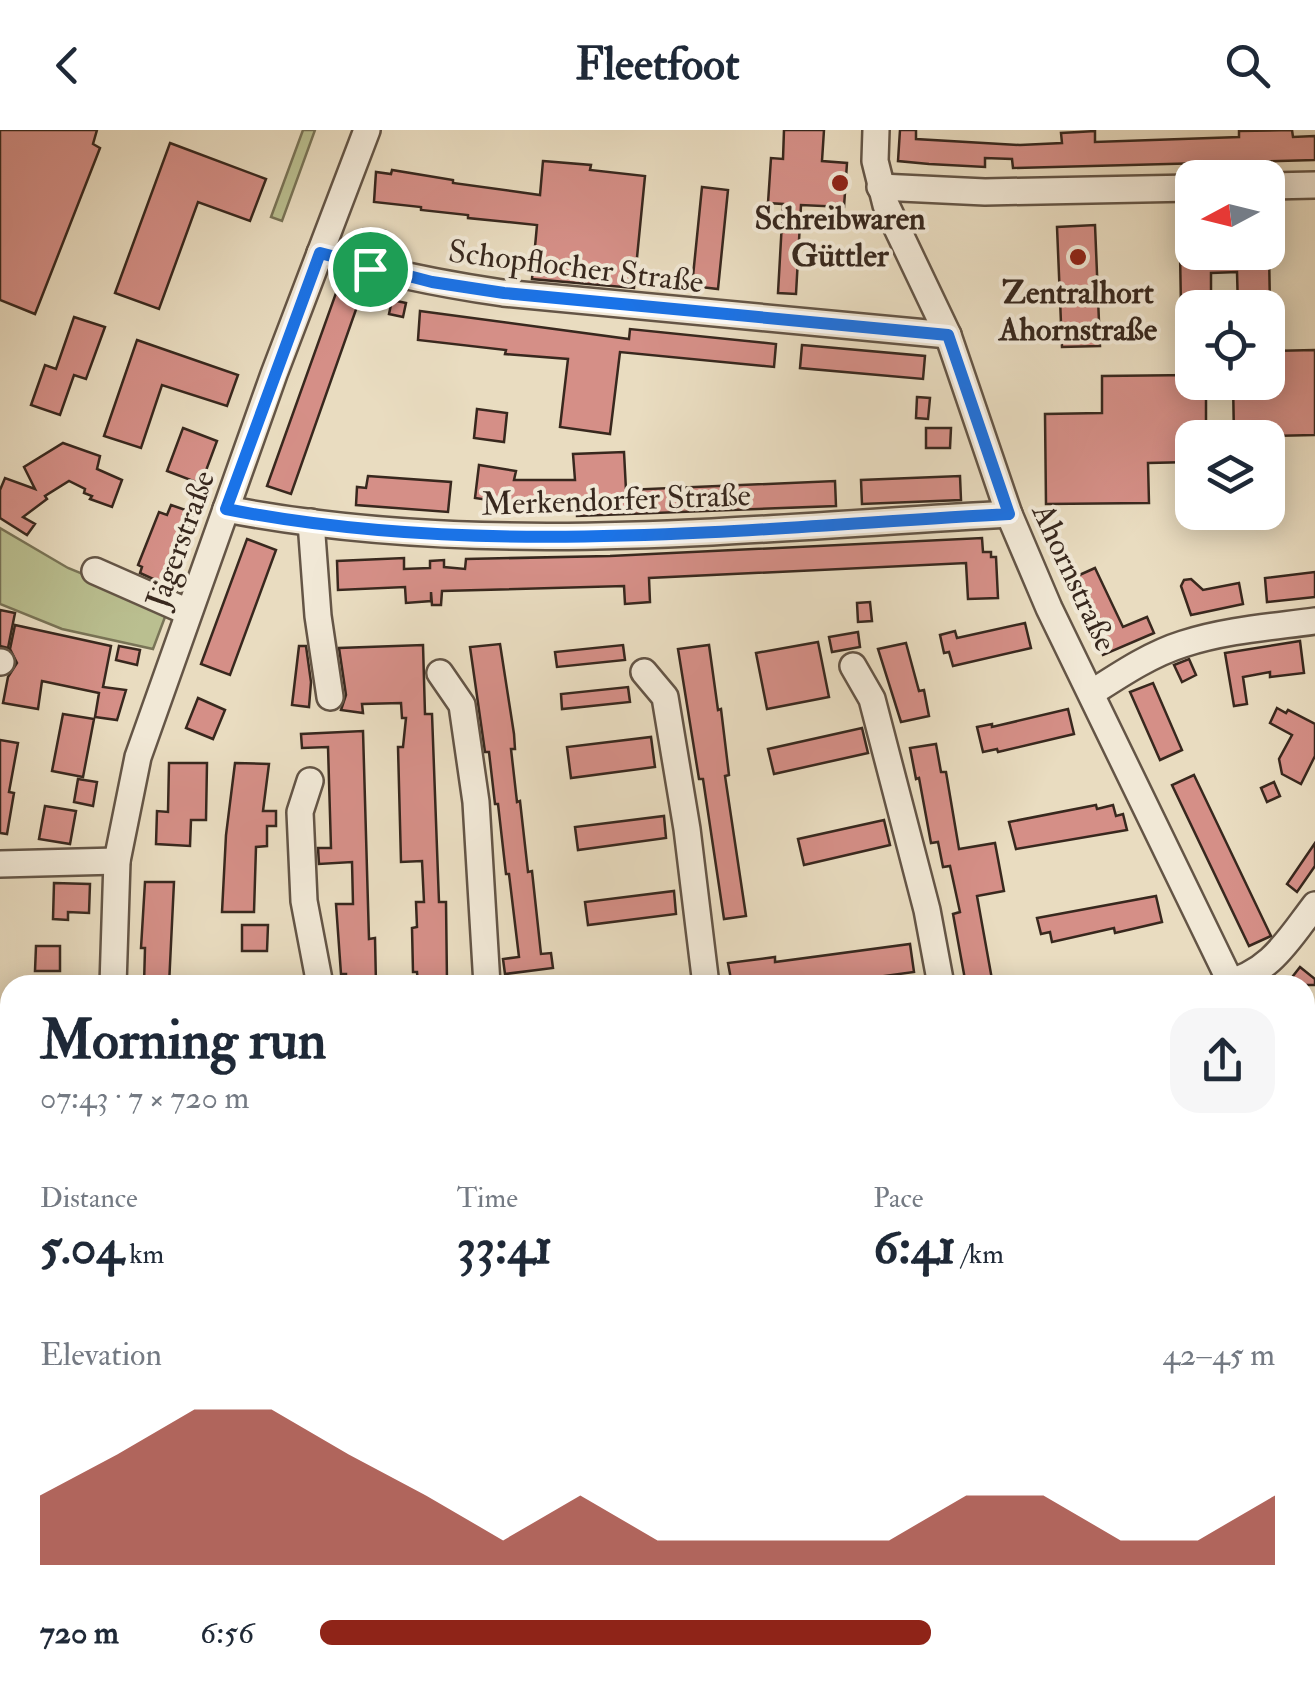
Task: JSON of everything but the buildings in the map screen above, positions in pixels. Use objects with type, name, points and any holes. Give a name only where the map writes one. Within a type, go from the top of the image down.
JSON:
[{"type":"street","name":"Jägerstraße","points":[[113,975],[117,862],[138,757],[367,130]]},
{"type":"street","name":"Ahornstraße","points":[[876,130],[875,161],[880,187],[948,335],[1009,514],[1049,608],[1224,975]]},
{"type":"street","points":[[1285,186],[1315,185]]},
{"type":"street","points":[[880,187],[985,192],[1175,188]]},
{"type":"street","name":"Schopflocher Straße","points":[[320,253],[432,282],[504,293],[948,335]]},
{"type":"street","name":"Merkendorfer Straße","points":[[226,509],[311,522],[503,538],[1009,514]]},
{"type":"street","points":[[311,522],[318,616],[330,697]]},
{"type":"street","points":[[95,571],[188,612]]},
{"type":"street","points":[[1092,692],[1126,670],[1180,644],[1236,631],[1315,621]]},
{"type":"street","points":[[853,666],[872,699],[927,910],[939,975]]},
{"type":"street","points":[[440,672],[462,705],[476,802],[486,975]]},
{"type":"street","points":[[644,672],[665,696],[687,829],[705,975]]},
{"type":"street","points":[[310,781],[300,812],[303,884],[318,975]]},
{"type":"street","points":[[0,864],[117,862]]},
{"type":"street","points":[[1253,975],[1275,958],[1315,905]]},
{"type":"green space","points":[[303,130],[315,130],[282,221],[271,217]]},
{"type":"green space","points":[[0,528],[68,568],[168,609],[153,649],[62,629],[0,604]]},
{"type":"place","name":"Schreibwaren Güttler","points":[[840,183]]},
{"type":"place","name":"Zentralhort Ahornstraße","points":[[1078,257]]},
{"type":"route","points":[[320,253],[370,269],[504,293],[948,335],[1009,514],[503,538],[280,520],[226,509],[320,253]]}]
